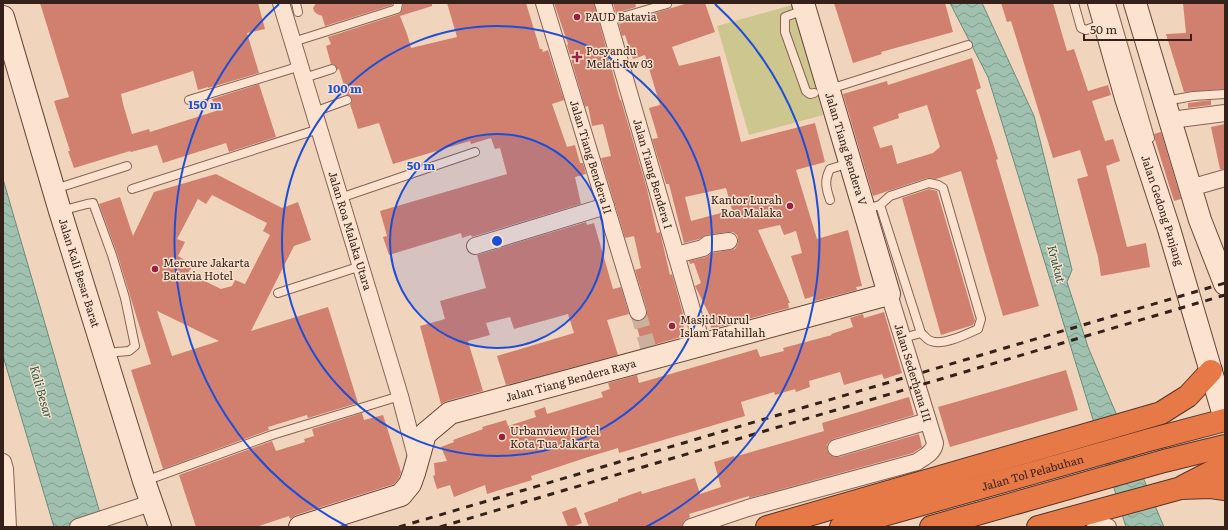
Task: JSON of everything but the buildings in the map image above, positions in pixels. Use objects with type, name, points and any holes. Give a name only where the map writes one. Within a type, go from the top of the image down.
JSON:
[{"type":"highway","points":[[767,527],[1157,415],[1188,396],[1211,371]]},
{"type":"highway","points":[[1157,415],[1183,416],[1224,414]]},
{"type":"highway","name":"Jalan Tol Pelabuhan","points":[[841,527],[1149,440],[1224,414]]},
{"type":"highway","points":[[930,527],[1164,461],[1225,446]]},
{"type":"highway","points":[[1038,527],[1177,489],[1225,465]]},
{"type":"highway","points":[[1177,489],[1211,487],[1225,489]]},
{"type":"street","name":"Jalan Roa Malaka Utara","points":[[282,3],[400,396],[417,460]]},
{"type":"street","name":"Jalan Tiang Bendera II","points":[[544,3],[638,312]]},
{"type":"street","name":"Jalan Tiang Bendera I","points":[[603,3],[702,344]]},
{"type":"street","points":[[1135,3],[1200,220],[1220,259],[1225,284]]},
{"type":"street","name":"Jalan Tiang Bendera V","points":[[804,6],[821,91],[850,163],[872,207],[889,294]]},
{"type":"street","name":"Jalan Gedong Panjang","points":[[1105,10],[1126,98],[1171,221],[1224,414]]},
{"type":"street","name":"Jalan Kali Besar Barat","points":[[3,17],[60,212],[151,504],[160,527]]},
{"type":"street","points":[[1168,111],[1225,113]]},
{"type":"street","points":[[1190,188],[1225,178]]},
{"type":"street","points":[[475,246],[606,206]]},
{"type":"street","points":[[676,254],[703,248],[708,244],[729,241]]},
{"type":"street","name":"Jalan Sederhana III","points":[[691,527],[748,508],[917,462],[932,452],[935,443],[889,294]]},
{"type":"street","name":"Jalan Tiang Bendera Raya","points":[[309,526],[401,496],[410,484],[425,434],[450,413],[650,352],[702,344],[889,294]]},
{"type":"street","points":[[836,448],[928,421]]},
{"type":"street","points":[[3,462],[5,469],[8,527]]},
{"type":"street","points":[[78,527],[151,504]]},
{"type":"street","points":[[1095,527],[1108,527]]},
{"type":"lane","points":[[296,3],[298,12]]},
{"type":"lane","points":[[293,42],[397,9],[398,3]]},
{"type":"lane","points":[[1074,3],[1081,28],[1083,30],[1105,10],[1153,148]]},
{"type":"lane","points":[[608,21],[667,4]]},
{"type":"lane","points":[[821,91],[968,45]]},
{"type":"lane","points":[[189,100],[291,69],[302,71],[332,69]]},
{"type":"lane","points":[[1168,111],[1193,96],[1225,94]]},
{"type":"lane","points":[[314,112],[347,100]]},
{"type":"lane","points":[[132,189],[319,129]]},
{"type":"lane","points":[[340,198],[475,152]]},
{"type":"lane","points":[[830,200],[826,188],[826,178],[830,169],[850,163]]},
{"type":"lane","points":[[53,189],[127,166]]},
{"type":"lane","points":[[929,183],[943,188],[982,319],[978,329],[964,336],[941,342],[931,341],[921,333],[872,207],[890,196],[929,183]]},
{"type":"lane","points":[[60,212],[93,203],[112,255],[125,298],[135,346],[128,351],[104,353]]},
{"type":"lane","points":[[278,293],[361,266]]},
{"type":"lane","points":[[902,338],[921,333]]},
{"type":"lane","points":[[144,481],[272,435],[400,396]]},
{"type":"shaded area","points":[[792,5],[823,115],[749,135],[717,26]]},
{"type":"water","name":"Krukut","points":[[950,3],[982,3],[1034,116],[1072,270],[1067,282],[1088,347],[1164,527],[1126,527],[988,77]]},
{"type":"water","name":"Kali Besar","points":[[3,179],[104,527],[54,527],[3,356]]},
{"type":"tunnel","points":[[638,312],[648,347]]},
{"type":"railway","points":[[399,527],[1225,283]]},
{"type":"railway","points":[[440,527],[1225,295]]},
{"type":"place","name":"PAUD Batavia","points":[[577,17]]},
{"type":"place","name":"Posyandu Melati Rw 03","points":[[577,57]]},
{"type":"place","name":"Kantor Lurah Roa Malaka","points":[[790,206]]},
{"type":"place","name":"Mercure Jakarta Batavia Hotel","points":[[155,269]]},
{"type":"place","name":"Masjid Nurul Islam Fatahillah","points":[[672,326]]},
{"type":"place","name":"Urbanview Hotel Kota Tua Jakarta","points":[[502,437]]}]
